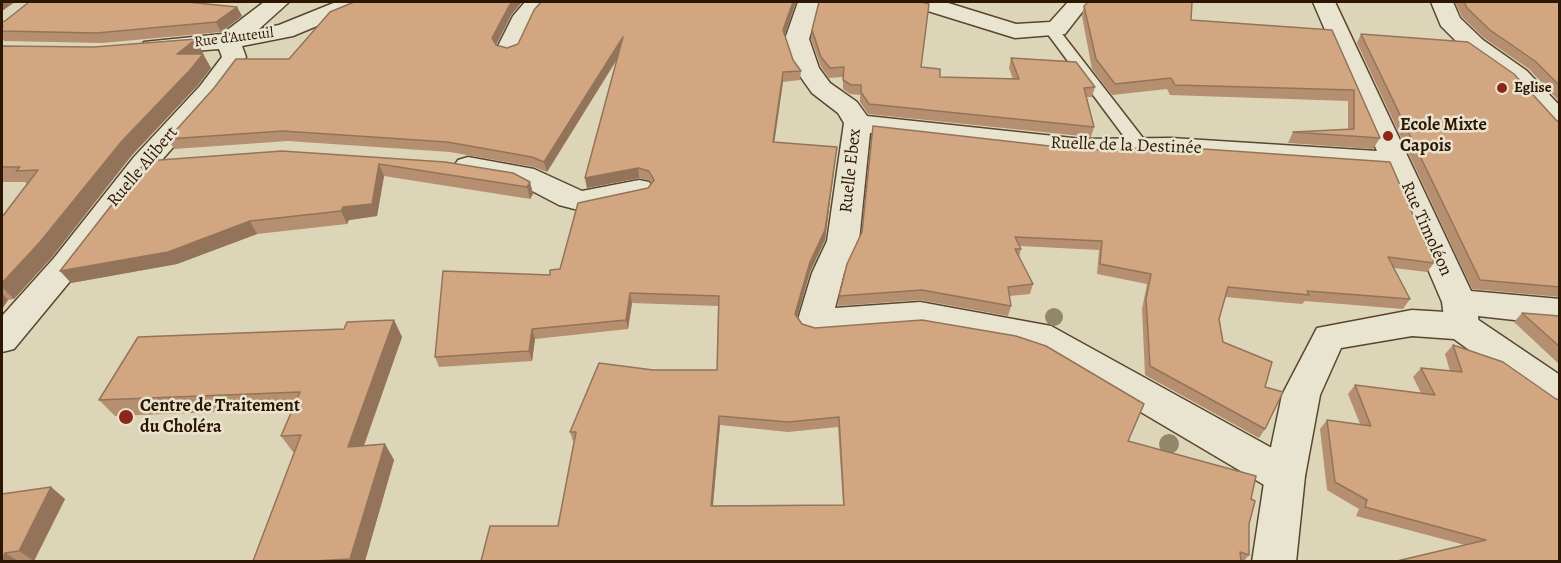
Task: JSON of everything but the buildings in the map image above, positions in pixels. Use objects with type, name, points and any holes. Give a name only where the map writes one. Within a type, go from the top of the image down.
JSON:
[{"type":"street","points":[[228,41],[278,2]]},
{"type":"street","name":"Rue d'Auteuil","points":[[127,50],[228,41],[285,31],[354,2]]},
{"type":"street","points":[[509,48],[524,16],[537,2]]},
{"type":"street","name":"Ruelle Ebex","points":[[809,2],[797,39],[807,69],[821,88],[848,108],[858,123],[843,242],[828,273],[814,323],[920,315],[1039,335],[1285,476]]},
{"type":"street","points":[[923,2],[1015,31],[1057,29],[1079,2]]},
{"type":"street","name":"Rue Timoléon","points":[[1324,2],[1461,314]]},
{"type":"street","points":[[1442,2],[1449,21],[1474,45],[1518,76],[1560,122]]},
{"type":"street","name":"Ruelle Alibert","points":[[2,339],[65,266],[144,162],[209,91],[234,57],[228,41]]},
{"type":"street","name":"Ruelle de la Destinée","points":[[858,123],[1082,148],[1171,146],[1395,160]]},
{"type":"street","points":[[144,162],[177,160]]},
{"type":"street","points":[[439,162],[524,175],[570,198],[582,201],[639,189]]},
{"type":"street","points":[[1274,561],[1285,476],[1301,395],[1329,337],[1461,314],[1560,312]]},
{"type":"street","points":[[1461,314],[1560,395]]},
{"type":"lane","points":[[1051,29],[1140,146]]},
{"type":"place","name":"Eglise","points":[[1502,88]]},
{"type":"place","name":"Ecole Mixte Capois","points":[[1388,136]]},
{"type":"place","name":"Centre de Traitement du Choléra","points":[[126,417]]}]
